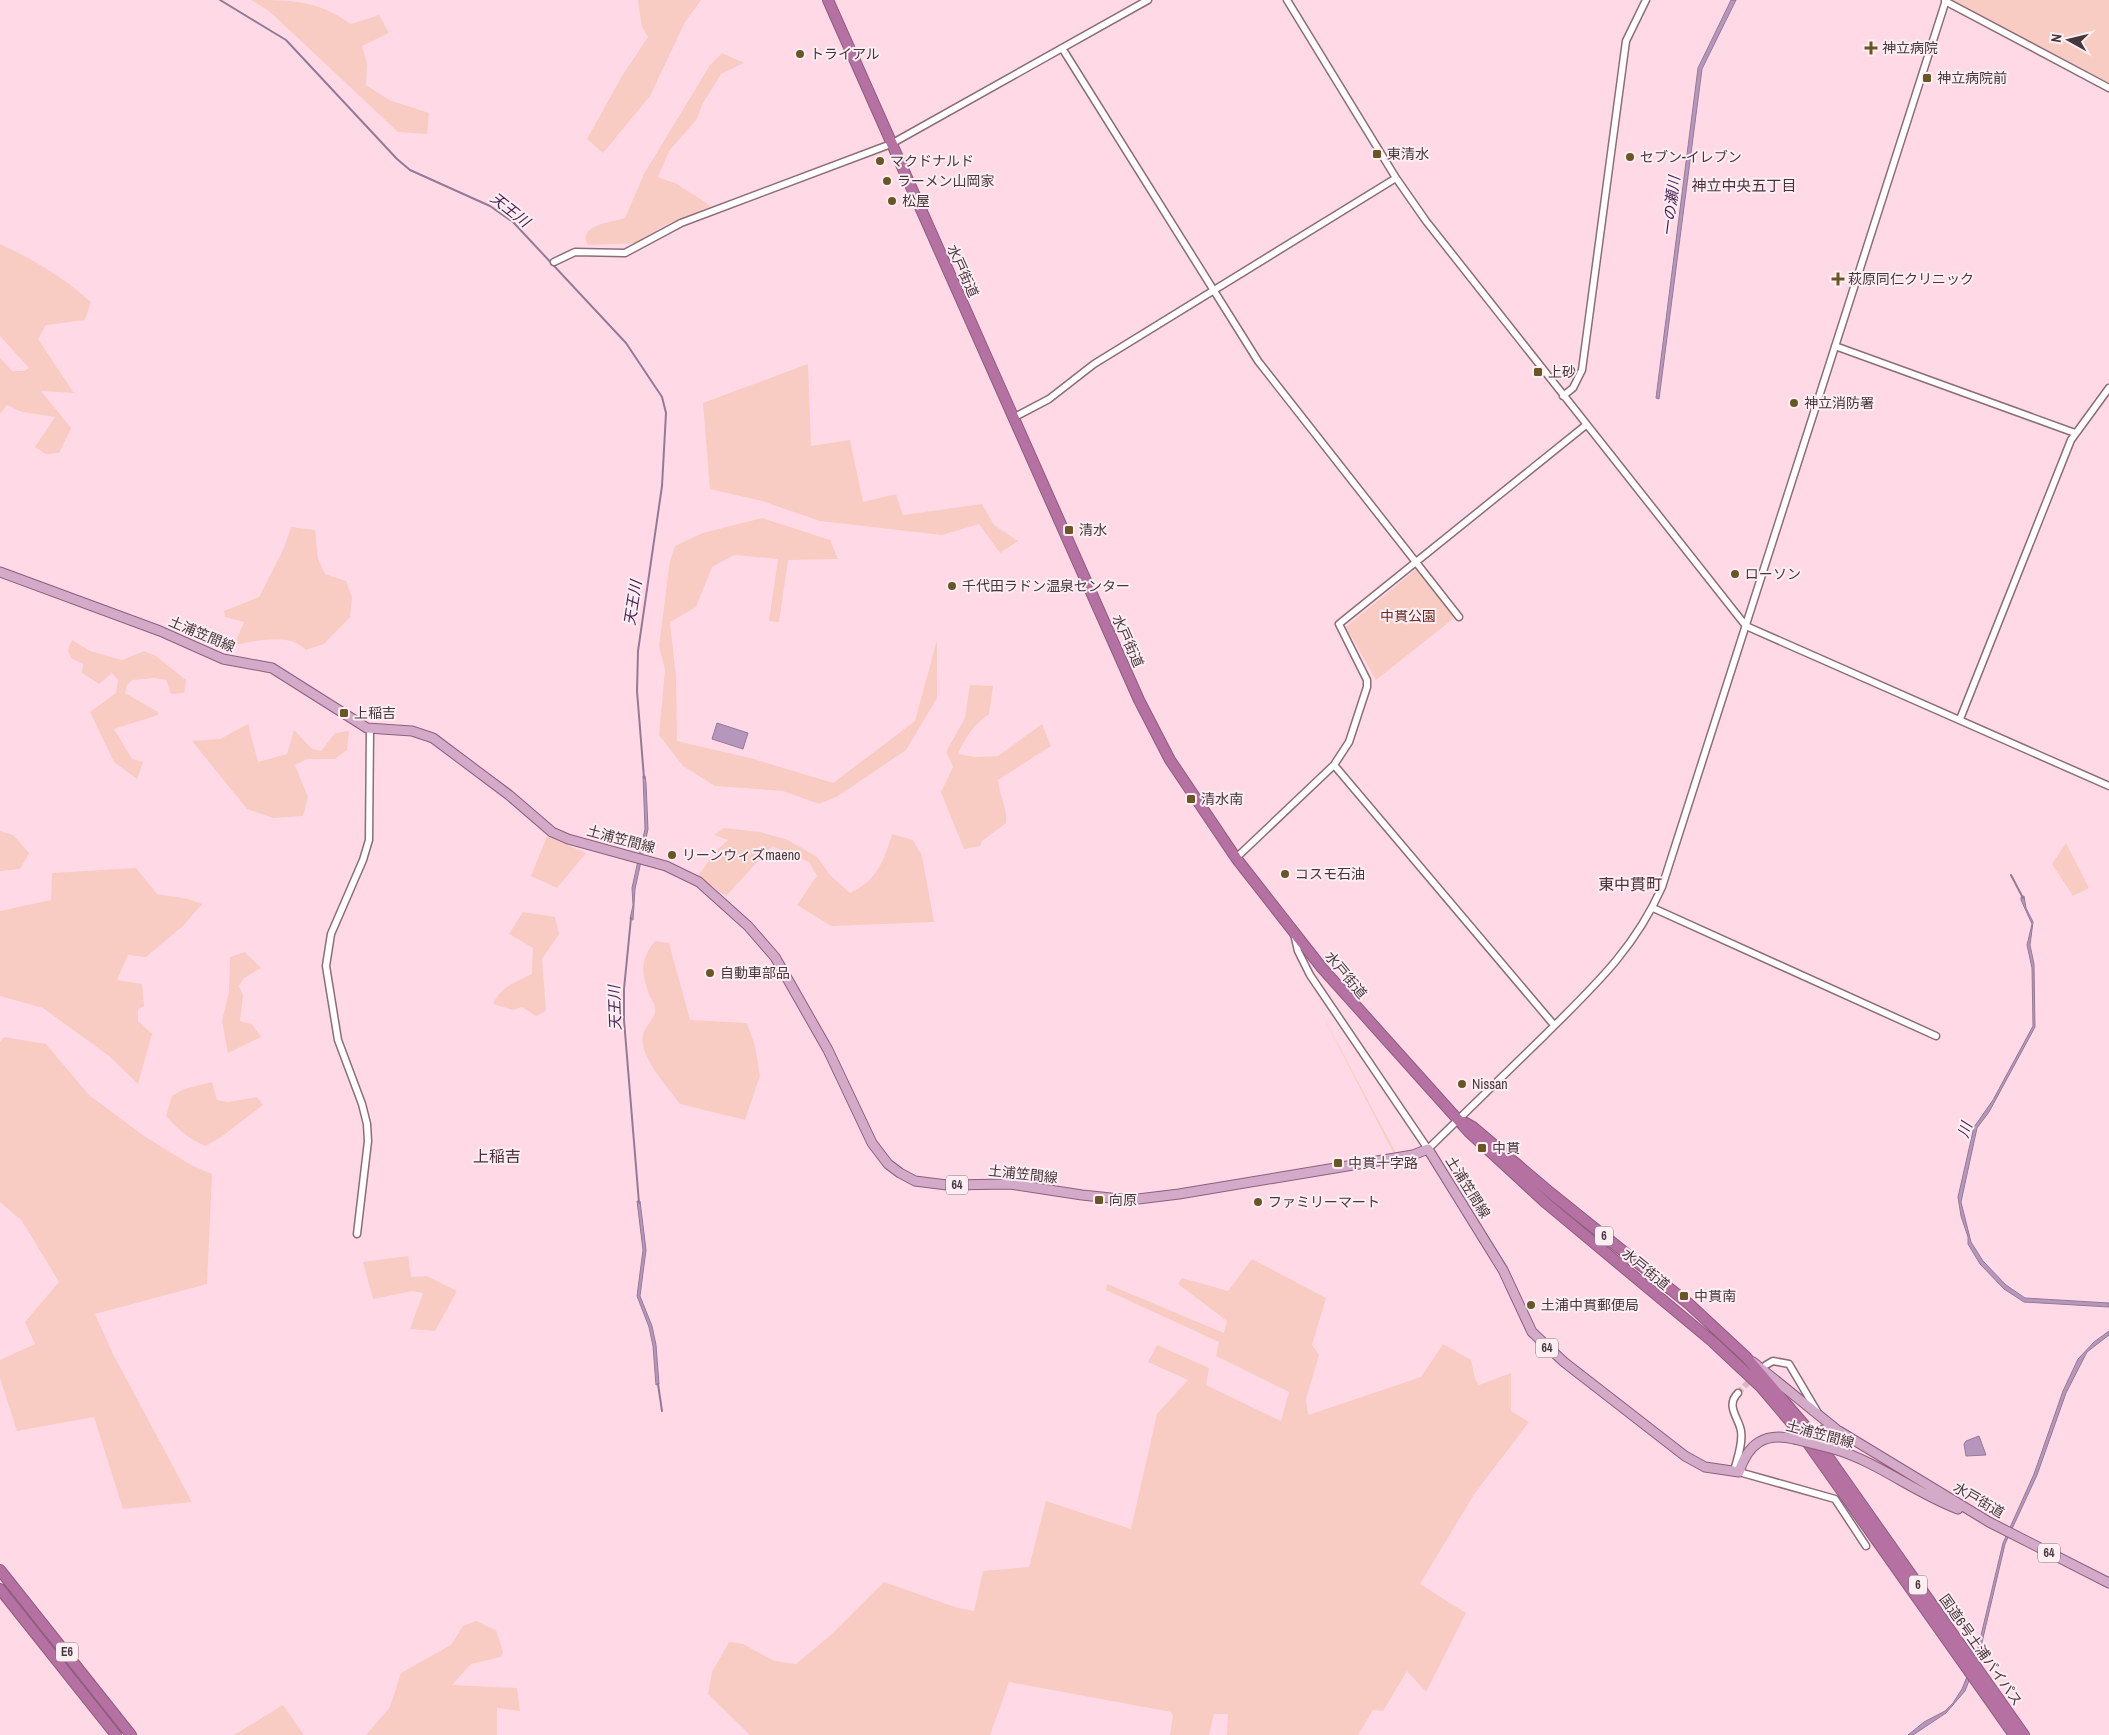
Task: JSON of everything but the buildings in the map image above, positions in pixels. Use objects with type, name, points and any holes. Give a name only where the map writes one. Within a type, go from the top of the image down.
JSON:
[{"type":"highway","name":"水戸街道","points":[[828,0],[1152,726],[1180,775],[1236,858],[1293,933],[1361,1014],[1469,1132],[1543,1201],[1740,1365],[1809,1437]]},
{"type":"highway","name":"水戸街道","points":[[1459,1120],[1473,1127],[1552,1194],[1689,1304],[1746,1358],[1809,1437]]},
{"type":"highway","name":"国道6号土浦バイパス","points":[[1809,1437],[2014,1735]]},
{"type":"highway","name":"国道6号土浦バイパス","points":[[1809,1437],[2024,1735]]},
{"type":"highway","name":"E6","points":[[0,1570],[131,1735]]},
{"type":"highway","name":"E6","points":[[0,1589],[116,1735]]},
{"type":"main road","name":"土浦笠間線","points":[[0,572],[160,631],[223,660],[272,668],[348,718],[370,730],[412,731],[433,738],[509,794],[552,832],[568,839],[674,869],[699,882],[763,941],[790,982],[828,1050],[872,1143],[894,1169],[915,1181],[934,1184],[1010,1184],[1108,1199],[1148,1198],[1413,1155],[1428,1149],[1491,1249],[1509,1281],[1527,1323],[1538,1340],[1685,1456],[1705,1467],[1737,1472],[1747,1453],[1761,1441],[1774,1436],[1794,1439],[1834,1449],[1870,1464],[1957,1509],[1968,1510]]},
{"type":"main road","name":"水戸街道","points":[[1746,1358],[1766,1371],[1820,1418],[1839,1431],[1968,1510],[2027,1543],[2109,1583]]},
{"type":"main road","points":[[1809,1437],[1828,1429],[1839,1431]]},
{"type":"street","points":[[554,262],[575,252],[625,252],[681,223],[891,144],[1148,0]]},
{"type":"street","points":[[1286,0],[1396,178],[1454,258],[1746,626],[2109,786]]},
{"type":"street","points":[[1563,396],[1579,380],[1582,370],[1626,41],[1646,0]]},
{"type":"street","points":[[1293,933],[1298,950],[1310,975],[1428,1149],[1616,962],[1642,927],[1653,908],[1662,887],[1946,1],[2109,88]]},
{"type":"street","points":[[1062,48],[1258,361],[1459,617]]},
{"type":"street","points":[[1014,418],[1049,398],[1094,364],[1396,178]]},
{"type":"street","points":[[1835,346],[2075,433]]},
{"type":"street","points":[[1960,719],[2075,433],[2109,388]]},
{"type":"street","points":[[1236,858],[1334,765],[1349,742],[1368,680],[1338,624],[1586,425]]},
{"type":"street","points":[[357,1234],[368,1142],[367,1124],[362,1104],[338,1040],[326,966],[331,934],[364,860],[369,840],[370,730]]},
{"type":"street","points":[[1334,765],[1554,1025]]},
{"type":"street","points":[[1653,908],[1936,1036]]},
{"type":"street","points":[[1766,1365],[1773,1361],[1782,1361],[1789,1364],[1794,1369],[1820,1418]]},
{"type":"street","points":[[1738,1393],[1733,1400],[1732,1408],[1740,1425],[1741,1440],[1737,1472],[1835,1499],[1866,1546]]},
{"type":"green space","points":[[251,0],[280,0],[304,3],[327,10],[351,24],[379,15],[389,33],[362,46],[367,63],[366,85],[389,100],[429,113],[427,134],[398,132],[269,11]]},
{"type":"green space","points":[[638,0],[701,0],[685,22],[650,96],[603,153],[587,139],[622,76],[648,37],[642,27]]},
{"type":"green space","points":[[1953,0],[2109,0],[2109,83]]},
{"type":"green space","points":[[722,53],[744,63],[721,74],[703,103],[697,119],[669,151],[658,177],[677,184],[711,206],[663,226],[636,243],[588,245],[586,238],[587,233],[591,229],[625,218],[644,174],[710,65]]},
{"type":"green space","points":[[0,244],[48,270],[91,302],[85,320],[46,325],[38,339],[74,393],[41,391],[71,428],[59,453],[46,454],[35,447],[55,417],[22,412],[7,405],[0,414],[0,358],[12,371],[24,371],[29,368],[0,336]]},
{"type":"green space","points":[[808,364],[811,446],[850,440],[863,502],[896,494],[903,515],[982,504],[994,525],[1018,541],[1000,553],[979,524],[942,535],[820,521],[762,501],[710,489],[703,403]]},
{"type":"green space","points":[[762,518],[830,540],[838,559],[788,560],[779,622],[769,621],[778,559],[734,555],[712,567],[696,607],[670,622],[676,677],[677,741],[754,759],[833,783],[915,721],[937,640],[937,698],[906,750],[838,796],[819,804],[783,791],[715,786],[683,766],[659,735],[665,670],[659,646],[670,561],[675,546],[703,533]]},
{"type":"green space","points":[[291,527],[315,530],[318,559],[325,574],[346,581],[352,598],[350,617],[324,644],[306,650],[299,644],[282,639],[234,645],[244,622],[225,617],[224,611],[259,597],[284,548]]},
{"type":"green space","name":"中貫公園","points":[[1414,564],[1454,618],[1376,680],[1346,627],[1415,570]]},
{"type":"green space","points":[[72,640],[90,651],[122,660],[144,651],[156,656],[186,680],[184,693],[171,694],[166,680],[155,678],[132,680],[127,685],[125,693],[158,712],[158,715],[114,729],[132,759],[143,762],[137,779],[114,762],[90,712],[116,693],[118,680],[112,673],[99,684],[82,673],[83,664],[71,658],[68,650]]},
{"type":"green space","points":[[970,685],[993,686],[989,714],[970,732],[958,754],[975,757],[998,756],[1042,724],[1051,746],[998,780],[1006,812],[1006,823],[982,841],[980,846],[964,849],[941,792],[953,767],[946,752],[965,718]]},
{"type":"green space","points":[[248,724],[258,762],[287,754],[294,730],[312,749],[321,751],[335,733],[349,731],[347,750],[335,759],[307,759],[295,765],[308,797],[303,816],[273,818],[247,809],[192,741],[220,739]]},
{"type":"green space","points":[[724,828],[760,832],[788,840],[817,857],[831,876],[850,893],[867,883],[878,869],[892,834],[913,840],[922,856],[934,922],[831,926],[797,905],[817,876],[809,862],[772,846],[726,896],[698,876],[716,851],[728,840],[714,835]]},
{"type":"green space","points":[[0,831],[13,835],[29,853],[20,869],[0,871]]},
{"type":"green space","points":[[547,836],[586,853],[557,888],[531,876]]},
{"type":"green space","points":[[2066,843],[2089,888],[2073,896],[2052,864]]},
{"type":"green space","points":[[136,868],[157,894],[188,899],[202,904],[183,926],[146,957],[128,955],[117,980],[142,984],[144,1006],[138,1009],[138,1021],[152,1034],[138,1084],[109,1056],[43,1008],[0,996],[0,911],[51,900],[52,873]]},
{"type":"green space","points":[[523,912],[555,917],[559,934],[542,959],[546,1011],[536,1016],[522,1007],[513,1010],[493,1004],[505,989],[532,974],[533,948],[509,934]]},
{"type":"green space","points":[[655,941],[669,943],[690,1020],[747,1023],[755,1046],[760,1076],[745,1120],[680,1104],[648,1059],[642,1040],[644,1031],[653,1018],[655,1008],[646,986],[643,966],[644,960]]},
{"type":"green space","points":[[245,952],[261,968],[244,978],[239,986],[243,995],[240,1021],[252,1024],[261,1037],[228,1053],[222,1021],[229,992],[230,957]]},
{"type":"green space","points":[[1313,997],[1397,1155],[1392,1150]]},
{"type":"green space","points":[[4,1037],[46,1044],[89,1095],[144,1136],[191,1165],[212,1174],[207,1284],[95,1314],[113,1354],[192,1502],[123,1509],[94,1417],[17,1431],[0,1378],[0,1360],[35,1344],[25,1322],[59,1282],[22,1221],[0,1202],[0,1042]]},
{"type":"green space","points":[[212,1082],[217,1100],[228,1102],[257,1097],[263,1105],[206,1146],[184,1134],[166,1116],[172,1096],[184,1089]]},
{"type":"green space","points":[[408,1256],[411,1277],[427,1276],[457,1291],[435,1331],[410,1329],[423,1293],[413,1291],[373,1299],[363,1262]]},
{"type":"green space","points":[[1252,1259],[1326,1298],[1312,1345],[1319,1355],[1306,1399],[1308,1415],[1421,1377],[1443,1344],[1471,1360],[1475,1379],[1479,1385],[1511,1373],[1511,1411],[1529,1422],[1475,1493],[1420,1584],[1466,1613],[1426,1692],[1407,1671],[1383,1711],[1373,1710],[1358,1735],[1227,1735],[1228,1714],[1214,1714],[1209,1735],[1170,1735],[1173,1716],[1171,1712],[1009,1682],[990,1735],[750,1735],[708,1694],[712,1672],[729,1642],[743,1644],[774,1661],[796,1664],[832,1634],[884,1582],[958,1608],[974,1611],[983,1571],[1029,1567],[1046,1501],[1131,1529],[1157,1414],[1188,1380],[1148,1362],[1157,1345],[1209,1368],[1206,1385],[1281,1421],[1289,1392],[1216,1356],[1219,1342],[1106,1290],[1107,1284],[1224,1333],[1227,1321],[1178,1284],[1182,1278],[1228,1291]]},
{"type":"green space","points":[[476,1621],[496,1630],[503,1652],[501,1657],[471,1664],[452,1685],[517,1688],[520,1711],[497,1708],[497,1735],[366,1735],[390,1707],[401,1673],[451,1645],[463,1626]]},
{"type":"green space","points":[[283,1705],[304,1735],[234,1735]]},
{"type":"shaded area","name":"一の瀬川","points":[[1731,0],[1736,0],[1702,69],[1659,399],[1656,398],[1698,68]]},
{"type":"shaded area","points":[[717,723],[748,733],[743,749],[712,739]]},
{"type":"shaded area","points":[[643,776],[645,776],[646,783],[648,829],[635,889],[633,920],[630,919],[633,905],[632,888],[645,829]]},
{"type":"shaded area","name":"川","points":[[2024,896],[2026,908],[2033,922],[2030,945],[2034,964],[2035,1027],[1989,1112],[1977,1128],[1961,1202],[1971,1242],[1983,1261],[2006,1285],[2025,1298],[2109,1303],[2109,1307],[2024,1302],[2004,1289],[1980,1264],[1968,1244],[1968,1237],[1961,1216],[1958,1197],[1974,1127],[1993,1100],[2033,1026],[2032,968],[2027,945],[2032,924],[2021,900],[2021,897]]},
{"type":"shaded area","points":[[637,1201],[640,1201],[646,1250],[640,1296],[652,1326],[656,1345],[659,1384],[656,1385],[653,1346],[649,1327],[637,1296],[643,1250]]},
{"type":"shaded area","points":[[2109,1331],[2109,1335],[2087,1352],[2066,1393],[2037,1475],[2005,1544],[1979,1655],[1965,1691],[1946,1713],[1913,1735],[1908,1735],[1924,1722],[1945,1711],[1962,1689],[1977,1652],[2003,1543],[2034,1474],[2063,1391],[2078,1359],[2094,1342]]},
{"type":"shaded area","points":[[1979,1436],[1986,1455],[1966,1456],[1964,1444],[1966,1441]]},
{"type":"waterway","name":"天王川","points":[[220,0],[286,40],[397,159],[410,170],[490,206],[513,222],[626,343],[662,397],[666,413],[662,486],[638,651],[637,691],[644,778]]},
{"type":"waterway","name":"川","points":[[2011,875],[2023,898]]},
{"type":"waterway","name":"天王川","points":[[631,918],[624,989],[624,1020],[639,1203]]},
{"type":"waterway","name":"天王川","points":[[658,1384],[662,1411]]},
{"type":"tunnel","points":[[1738,1393],[1754,1376]]},
{"type":"place","name":"神立病院","points":[[1871,48]]},
{"type":"place","name":"トライアル","points":[[800,54]]},
{"type":"place","name":"神立病院前","points":[[1927,78]]},
{"type":"place","name":"東清水","points":[[1377,154]]},
{"type":"place","name":"セブン-イレブン","points":[[1630,157]]},
{"type":"place","name":"マクドナルド","points":[[880,161]]},
{"type":"place","name":"ラーメン山岡家","points":[[887,181]]},
{"type":"place","name":"松屋","points":[[892,201]]},
{"type":"place","name":"萩原同仁クリニック","points":[[1838,279]]},
{"type":"place","name":"上砂","points":[[1538,372]]},
{"type":"place","name":"神立消防署","points":[[1794,403]]},
{"type":"place","name":"清水","points":[[1069,530]]},
{"type":"place","name":"ローソン","points":[[1735,574]]},
{"type":"place","name":"千代田ラドン温泉センター","points":[[952,586]]},
{"type":"place","name":"上稲吉","points":[[344,713]]},
{"type":"place","name":"清水南","points":[[1191,799]]},
{"type":"place","name":"リーンウィズmaeno","points":[[672,855]]},
{"type":"place","name":"コスモ石油","points":[[1285,874]]},
{"type":"place","name":"自動車部品","points":[[710,973]]},
{"type":"place","name":"Nissan","points":[[1462,1084]]},
{"type":"place","name":"中貫","points":[[1482,1148]]},
{"type":"place","name":"中貫十字路","points":[[1338,1163]]},
{"type":"place","name":"向原","points":[[1099,1200]]},
{"type":"place","name":"ファミリーマート","points":[[1258,1202]]},
{"type":"place","name":"中貫南","points":[[1684,1296]]},
{"type":"place","name":"土浦中貫郵便局","points":[[1531,1305]]},
{"type":"district","name":"神立中央五丁目","points":[[1744,186]]},
{"type":"district","name":"東中貫町","points":[[1630,884]]},
{"type":"district","name":"上稲吉","points":[[497,1156]]}]
